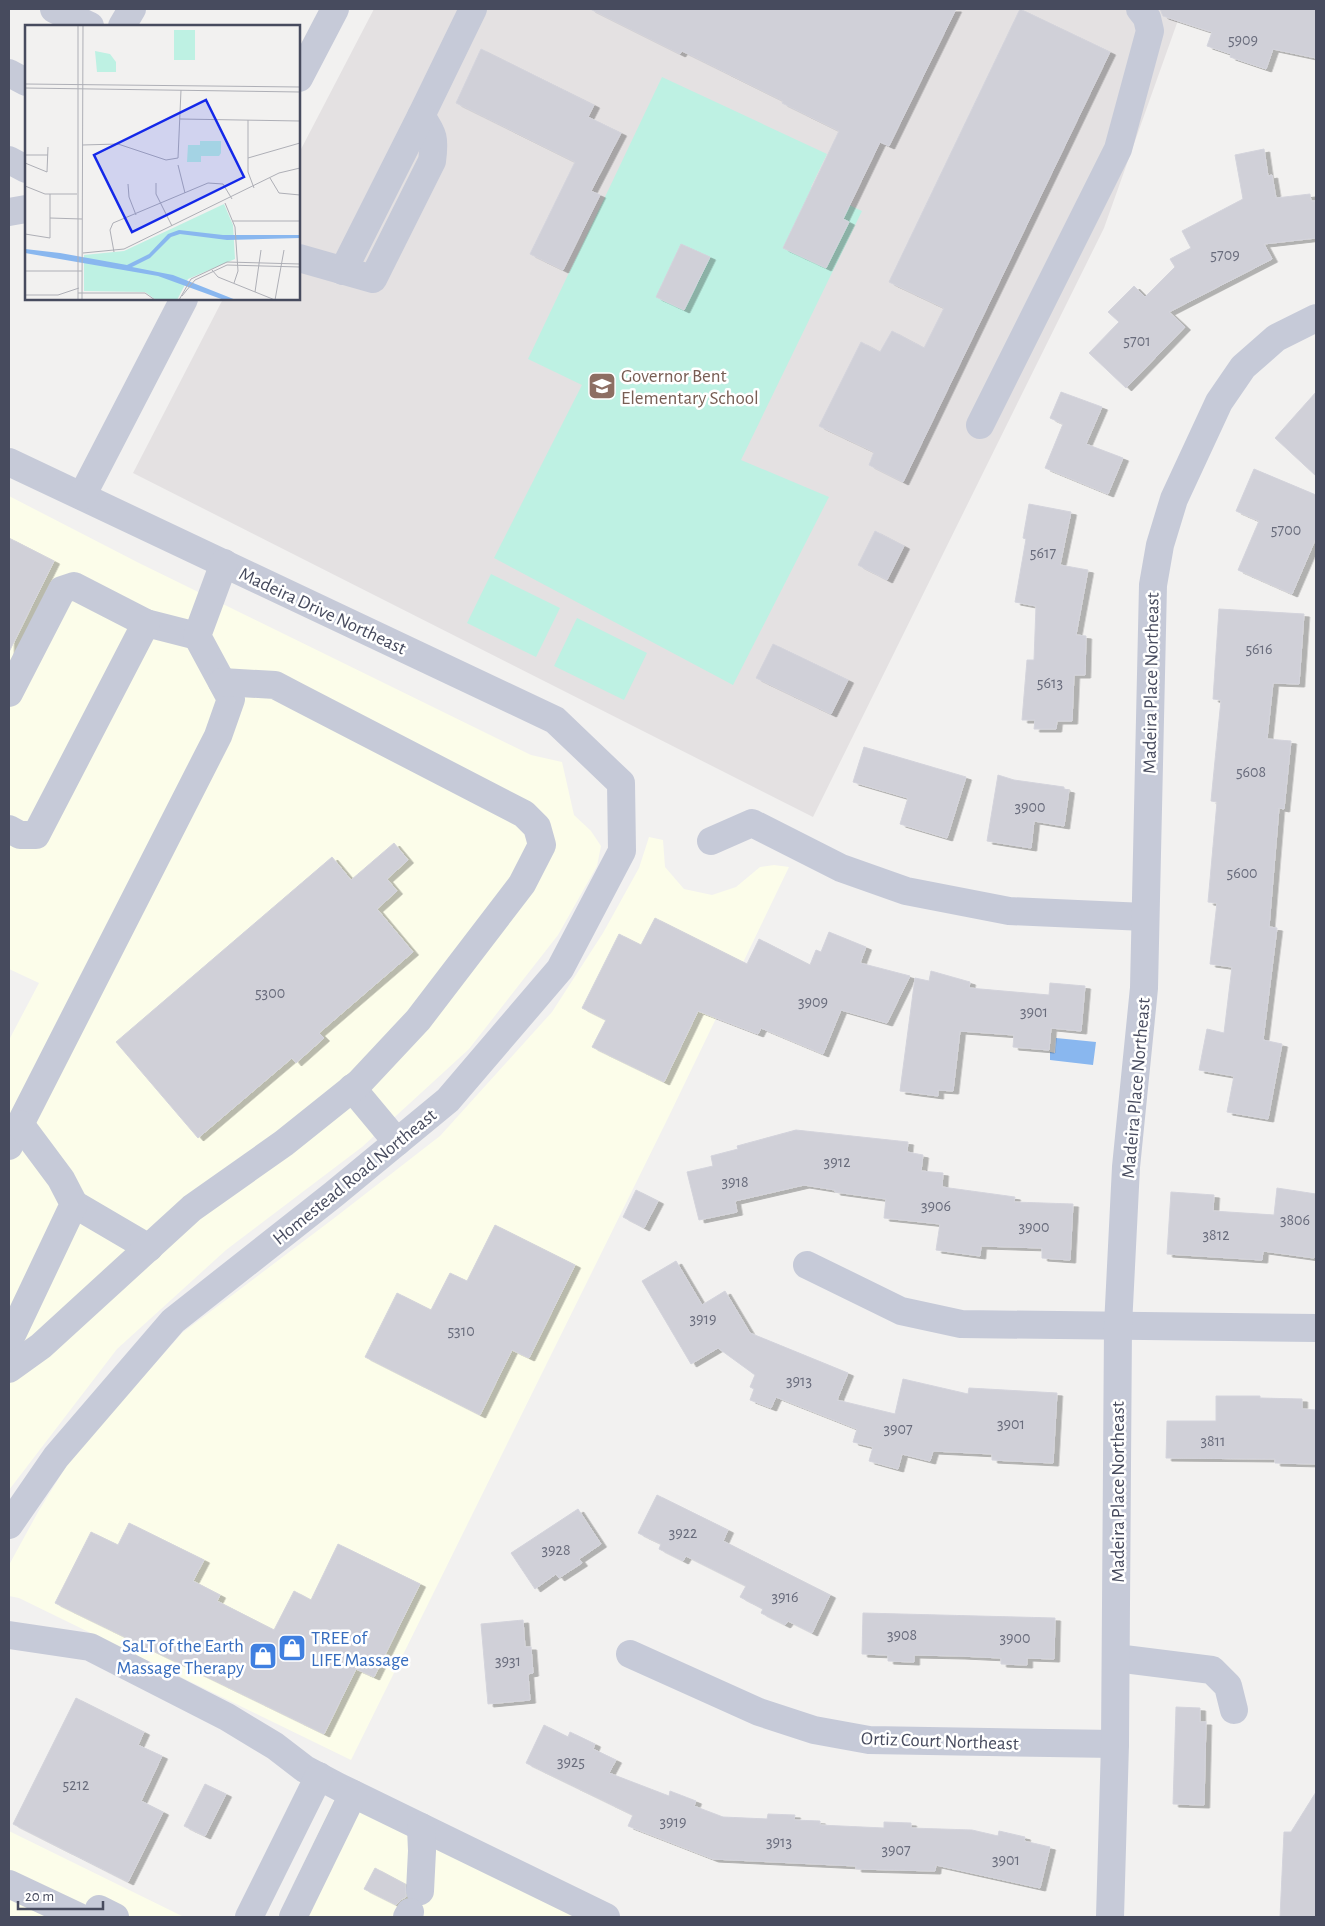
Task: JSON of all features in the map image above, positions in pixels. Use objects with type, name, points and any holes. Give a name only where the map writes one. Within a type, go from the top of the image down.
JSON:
[{"type":"street","points":[[54,9],[88,25]]},
{"type":"street","points":[[123,25],[132,9]]},
{"type":"street","points":[[300,76],[335,9]]},
{"type":"street","points":[[300,258],[373,280],[432,161],[434,142],[429,127],[421,116],[473,9]]},
{"type":"street","points":[[980,425],[1118,149],[1150,31],[1147,18],[1140,9]]},
{"type":"street","points":[[9,73],[25,81]]},
{"type":"street","points":[[9,160],[25,168]]},
{"type":"street","points":[[9,212],[25,209]]},
{"type":"street","points":[[82,496],[183,300]]},
{"type":"street","name":"Madeira Place Northeast","points":[[1110,1917],[1115,1744],[1118,1326],[1126,1167],[1144,988],[1153,586],[1160,545],[1174,499],[1220,402],[1243,367],[1276,338],[1316,318]]},
{"type":"street","name":"Madeira Drive Northeast","points":[[9,462],[555,720],[621,783]]},
{"type":"street","points":[[149,1248],[74,1204],[61,1179],[14,1135],[218,736],[232,699],[198,636],[224,563]]},
{"type":"street","points":[[9,693],[62,590],[74,586],[146,623],[198,636]]},
{"type":"street","points":[[9,829],[20,835],[36,835],[146,623]]},
{"type":"street","points":[[9,1369],[41,1346],[192,1208],[284,1143],[352,1088],[418,1020],[522,884],[542,846],[536,827],[524,814],[275,685],[222,682]]},
{"type":"street","name":"Homestead Road Northeast","points":[[9,1525],[56,1457],[173,1320],[448,1100],[560,969],[622,851],[621,783]]},
{"type":"street","points":[[711,840],[752,823],[841,868],[906,891],[1009,911],[1145,917]]},
{"type":"street","points":[[352,1088],[397,1142]]},
{"type":"street","points":[[9,1341],[74,1204]]},
{"type":"street","points":[[808,1265],[900,1311],[961,1324],[1316,1328]]},
{"type":"street","points":[[9,1635],[90,1647],[227,1717],[275,1746],[306,1769],[353,1794],[606,1917]]},
{"type":"street","name":"Ortiz Court Northeast","points":[[630,1654],[759,1712],[814,1730],[869,1740],[1115,1744]]},
{"type":"street","points":[[1116,1658],[1212,1670],[1228,1686],[1234,1710]]},
{"type":"street","points":[[249,1917],[319,1776]]},
{"type":"street","points":[[293,1917],[353,1794]]},
{"type":"street","points":[[412,1907],[422,1851],[421,1827]]},
{"type":"street","points":[[9,1884],[79,1917]]},
{"type":"street","points":[[96,1917],[100,1909],[116,1917]]},
{"type":"shaded area","name":"Governor Bent Elementary School","points":[[374,9],[1182,9],[1104,228],[813,817],[133,473],[222,300],[300,300],[300,151]]},
{"type":"shaded area","points":[[9,496],[139,563],[531,755],[562,762],[574,815],[591,831],[601,846],[597,866],[558,935],[469,1049],[362,1147],[226,1250],[117,1349],[9,1490],[9,1040],[39,983],[9,969]]},
{"type":"shaded area","points":[[649,837],[663,840],[665,867],[684,889],[712,895],[736,887],[760,867],[774,865],[789,867],[669,1116],[351,1760],[19,1598],[9,1596],[9,1565],[38,1512],[72,1457],[182,1333],[440,1136],[552,1012],[603,933],[639,868]]},
{"type":"shaded area","points":[[334,1800],[450,1854],[580,1917],[278,1917]]},
{"type":"shaded area","points":[[9,1831],[184,1917],[9,1917]]},
{"type":"green space","points":[[662,77],[827,154],[811,187],[862,211],[741,460],[829,497],[733,685],[494,558],[582,385],[528,359]]},
{"type":"green space","points":[[491,574],[560,608],[536,657],[467,623]]},
{"type":"green space","points":[[577,618],[647,653],[624,700],[554,666]]},
{"type":"water","points":[[1056,1038],[1096,1042],[1093,1065],[1050,1060],[1050,1052],[1055,1053]]},
{"type":"building","points":[[590,9],[956,9],[889,146],[880,142],[843,219],[849,222],[826,268],[783,248],[839,131],[682,51],[680,54]]},
{"type":"building","points":[[1020,9],[1110,52],[903,482],[869,465],[874,452],[819,426],[861,342],[880,352],[892,331],[924,348],[944,308],[889,282]]},
{"type":"building","points":[[1160,9],[1316,9],[1316,58],[1273,49],[1266,69],[1230,57],[1231,54],[1207,46],[1212,32],[1163,16]]},
{"type":"building","points":[[481,49],[594,105],[588,117],[621,133],[591,191],[600,195],[563,270],[530,254],[575,162],[456,103]]},
{"type":"building","points":[[1264,149],[1268,176],[1272,175],[1276,198],[1310,194],[1311,201],[1316,201],[1316,238],[1264,244],[1272,259],[1169,312],[1185,327],[1126,388],[1089,353],[1119,322],[1108,312],[1134,286],[1145,297],[1175,267],[1170,259],[1191,248],[1182,231],[1243,199],[1235,155]]},
{"type":"building","points":[[681,244],[710,257],[684,310],[656,297]]},
{"type":"building","points":[[1061,392],[1102,407],[1086,444],[1123,458],[1108,494],[1045,468],[1063,424],[1050,418]]},
{"type":"building","points":[[1316,392],[1316,476],[1275,438]]},
{"type":"building","points":[[1254,469],[1316,495],[1316,538],[1292,594],[1238,570],[1259,521],[1236,511]]},
{"type":"building","points":[[1029,504],[1071,512],[1060,565],[1088,570],[1076,635],[1086,636],[1085,675],[1074,675],[1072,721],[1057,721],[1056,729],[1034,729],[1035,720],[1022,720],[1027,660],[1034,660],[1036,606],[1015,602],[1026,539],[1023,538]]},
{"type":"building","points":[[875,531],[904,546],[887,580],[858,565]]},
{"type":"building","points":[[9,538],[54,561],[9,652]]},
{"type":"building","points":[[1219,609],[1304,614],[1299,684],[1273,683],[1267,739],[1291,741],[1284,809],[1279,808],[1269,927],[1277,928],[1263,1040],[1282,1044],[1268,1119],[1227,1112],[1234,1076],[1199,1070],[1207,1029],[1224,1033],[1232,967],[1210,964],[1217,903],[1208,902],[1217,802],[1211,801],[1221,700],[1213,699]]},
{"type":"building","points":[[773,644],[848,680],[831,714],[756,678]]},
{"type":"building","points":[[864,747],[966,777],[947,838],[900,824],[908,798],[853,782]]},
{"type":"building","points":[[998,775],[1014,780],[1064,787],[1064,789],[1069,790],[1064,826],[1034,821],[1031,848],[987,841]]},
{"type":"building","points":[[394,843],[408,860],[387,879],[397,891],[377,909],[413,952],[319,1033],[324,1038],[296,1063],[292,1058],[198,1138],[116,1042],[332,857],[351,880]]},
{"type":"building","points":[[655,918],[747,964],[759,939],[810,965],[816,950],[821,952],[829,932],[866,947],[860,963],[910,976],[887,1023],[841,1010],[823,1054],[761,1028],[758,1034],[698,1011],[664,1082],[592,1047],[606,1020],[582,1008],[619,934],[641,945]]},
{"type":"building","points":[[931,971],[970,982],[969,988],[1049,995],[1050,983],[1085,986],[1081,1031],[1051,1028],[1049,1050],[1013,1047],[1014,1035],[960,1031],[953,1091],[938,1090],[938,1096],[900,1091],[915,978],[929,981]]},
{"type":"building","points":[[796,1130],[908,1142],[907,1152],[923,1155],[921,1171],[943,1173],[942,1187],[1015,1197],[1014,1202],[1073,1204],[1070,1260],[1042,1258],[1042,1248],[981,1246],[980,1256],[936,1250],[940,1224],[884,1218],[886,1199],[835,1192],[835,1190],[804,1185],[735,1201],[737,1212],[699,1220],[687,1172],[713,1166],[711,1156],[738,1149],[737,1146]]},
{"type":"building","points":[[1277,1188],[1316,1194],[1316,1244],[1314,1258],[1263,1251],[1262,1260],[1167,1254],[1171,1192],[1214,1195],[1213,1211],[1274,1215]]},
{"type":"building","points":[[636,1190],[658,1201],[644,1228],[623,1217]]},
{"type":"building","points":[[495,1225],[575,1265],[529,1358],[512,1350],[480,1415],[365,1357],[397,1293],[431,1310],[450,1273],[467,1281]]},
{"type":"building","points":[[676,1261],[702,1305],[725,1291],[750,1333],[848,1373],[837,1400],[895,1414],[903,1379],[968,1394],[969,1388],[1057,1393],[1053,1463],[992,1460],[992,1454],[933,1451],[930,1461],[902,1454],[898,1469],[869,1461],[873,1447],[853,1442],[857,1429],[776,1397],[771,1408],[750,1400],[754,1389],[750,1387],[755,1375],[718,1348],[691,1364],[642,1281]]},
{"type":"building","points":[[1216,1396],[1260,1396],[1260,1398],[1302,1399],[1302,1409],[1316,1410],[1316,1464],[1275,1463],[1275,1459],[1166,1458],[1167,1421],[1216,1421]]},
{"type":"building","points":[[657,1495],[728,1530],[723,1541],[830,1595],[812,1633],[788,1621],[785,1625],[761,1613],[763,1609],[740,1597],[746,1586],[686,1556],[683,1561],[659,1549],[661,1544],[638,1533]]},
{"type":"building","points":[[578,1509],[601,1544],[579,1559],[582,1563],[559,1578],[556,1574],[535,1589],[511,1553]]},
{"type":"building","points":[[129,1523],[204,1560],[193,1581],[220,1595],[217,1601],[274,1630],[294,1591],[311,1600],[338,1544],[420,1584],[374,1677],[356,1669],[324,1734],[55,1603],[91,1532],[118,1545]]},
{"type":"building","points":[[863,1613],[1055,1618],[1054,1659],[1027,1658],[1027,1665],[1001,1664],[1001,1658],[914,1655],[914,1662],[888,1661],[888,1655],[862,1654]]},
{"type":"building","points":[[523,1620],[525,1647],[531,1647],[533,1673],[528,1674],[530,1700],[488,1704],[481,1624]]},
{"type":"building","points":[[76,1698],[144,1732],[138,1745],[162,1756],[141,1801],[163,1812],[128,1882],[13,1824]]},
{"type":"building","points":[[1176,1707],[1200,1708],[1200,1722],[1206,1722],[1204,1805],[1173,1804]]},
{"type":"building","points":[[544,1725],[568,1737],[570,1732],[595,1744],[593,1749],[616,1760],[609,1773],[669,1796],[670,1791],[696,1801],[694,1806],[723,1817],[767,1819],[768,1814],[795,1815],[794,1820],[820,1821],[820,1825],[884,1828],[884,1822],[911,1823],[911,1828],[972,1830],[998,1836],[999,1831],[1025,1837],[1024,1841],[1050,1847],[1040,1888],[936,1865],[935,1871],[856,1869],[856,1866],[713,1859],[628,1826],[633,1815],[526,1763]]},
{"type":"building","points":[[205,1784],[226,1794],[205,1836],[184,1826]]},
{"type":"building","points":[[1316,1792],[1316,1917],[1280,1917],[1284,1832],[1291,1832]]},
{"type":"building","points":[[375,1868],[405,1884],[406,1897],[396,1905],[364,1889]]},
{"type":"place","name":"Governor Bent Elementary School","points":[[602,386]]},
{"type":"place","name":"TREE of LIFE Massage","points":[[292,1648]]},
{"type":"place","name":"SaLT of the Earth Massage Therapy","points":[[263,1656]]}]
